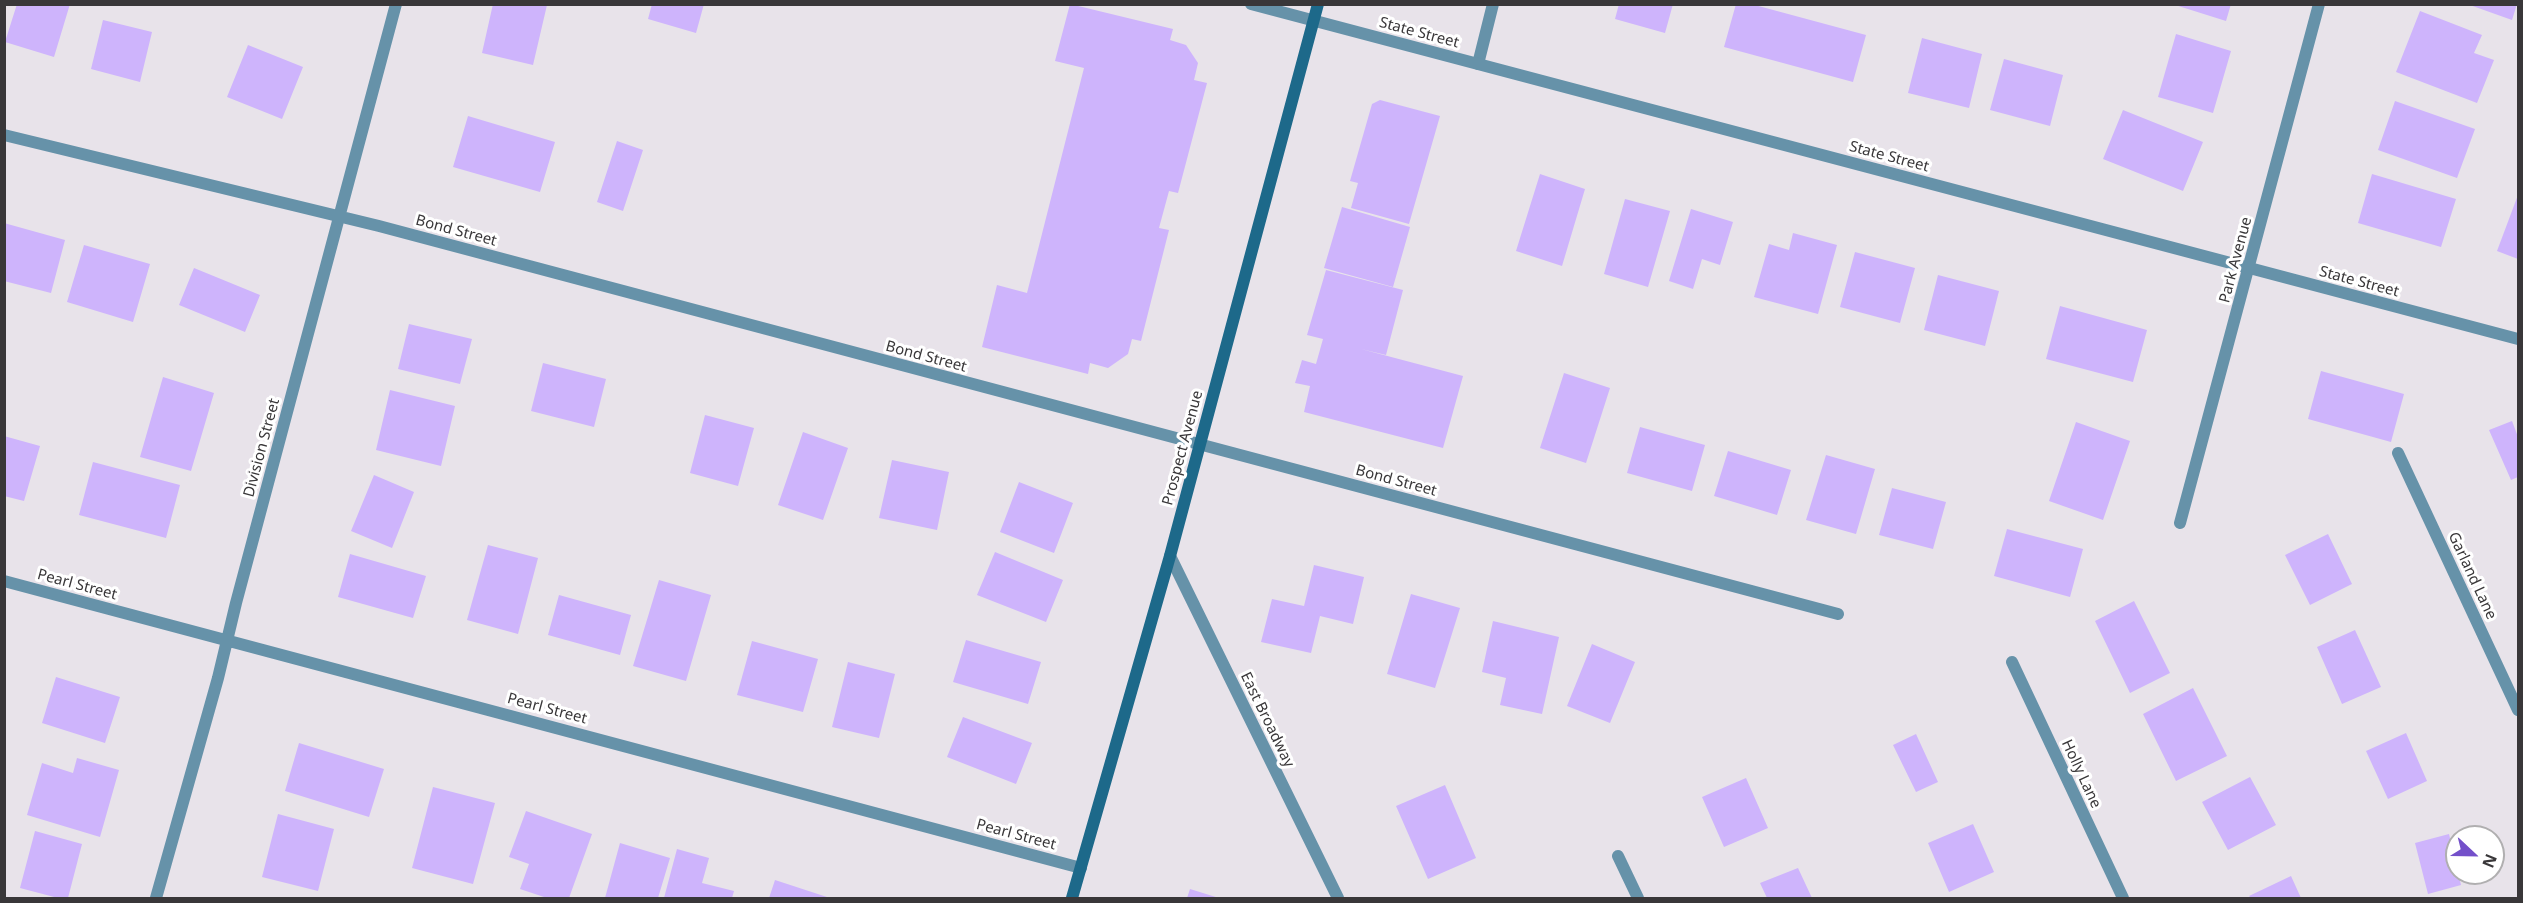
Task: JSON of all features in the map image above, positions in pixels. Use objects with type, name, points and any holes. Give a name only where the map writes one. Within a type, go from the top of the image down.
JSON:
[{"type":"main road","name":"Prospect Avenue","points":[[1072,898],[1170,556],[1318,4]]},
{"type":"street","name":"Division Street","points":[[156,898],[396,4]]},
{"type":"street","name":"State Street","points":[[1251,4],[2518,339]]},
{"type":"street","points":[[1478,64],[1493,4]]},
{"type":"street","name":"Park Avenue","points":[[2180,524],[2319,4]]},
{"type":"street","name":"Bond Street","points":[[4,135],[339,216],[1838,614]]},
{"type":"street","name":"Garland Lane","points":[[2398,453],[2518,711]]},
{"type":"street","name":"East Broadway","points":[[1170,556],[1338,898]]},
{"type":"street","name":"Pearl Street","points":[[4,580],[1081,868]]},
{"type":"street","name":"Holly Lane","points":[[2012,662],[2123,898]]},
{"type":"street","points":[[1618,856],[1638,898]]},
{"type":"building","points":[[17,4],[70,4],[54,57],[5,42]]},
{"type":"building","points":[[493,4],[547,5],[533,65],[482,53]]},
{"type":"building","points":[[652,4],[704,4],[696,33],[648,19]]},
{"type":"building","points":[[1070,4],[1173,29],[1170,40],[1186,45],[1198,63],[1194,80],[1207,83],[1178,193],[1169,191],[1159,228],[1169,230],[1141,341],[1132,339],[1128,354],[1108,368],[1090,363],[1088,374],[982,347],[997,285],[1027,293],[1084,68],[1055,61]]},
{"type":"building","points":[[1619,4],[1673,4],[1665,33],[1615,19]]},
{"type":"building","points":[[1736,4],[1751,4],[1866,35],[1853,82],[1724,47]]},
{"type":"building","points":[[2172,4],[2231,4],[2226,21]]},
{"type":"building","points":[[2467,4],[2517,4],[2512,20]]},
{"type":"building","points":[[2420,11],[2482,35],[2474,53],[2494,60],[2477,103],[2396,72]]},
{"type":"building","points":[[103,20],[152,32],[140,82],[91,69]]},
{"type":"building","points":[[2176,34],[2231,51],[2213,113],[2158,97]]},
{"type":"building","points":[[1922,38],[1982,54],[1969,108],[1908,93]]},
{"type":"building","points":[[248,45],[303,67],[282,119],[227,97]]},
{"type":"building","points":[[2004,59],[2063,75],[2050,126],[1990,110]]},
{"type":"building","points":[[1380,100],[1440,116],[1409,224],[1351,208],[1358,183],[1350,181],[1372,104]]},
{"type":"building","points":[[2395,101],[2475,129],[2457,178],[2378,150]]},
{"type":"building","points":[[2123,110],[2203,142],[2183,191],[2103,159]]},
{"type":"building","points":[[468,116],[555,142],[540,192],[453,167]]},
{"type":"building","points":[[617,141],[643,150],[623,211],[597,202]]},
{"type":"building","points":[[1540,174],[1585,189],[1562,266],[1516,251]]},
{"type":"building","points":[[2372,174],[2456,199],[2441,247],[2358,223]]},
{"type":"building","points":[[2518,195],[2518,259],[2497,251]]},
{"type":"building","points":[[1625,199],[1670,211],[1648,287],[1604,274]]},
{"type":"building","points":[[1342,207],[1410,227],[1393,287],[1324,268]]},
{"type":"building","points":[[1691,209],[1733,222],[1720,265],[1702,259],[1693,289],[1669,281]]},
{"type":"building","points":[[4,223],[65,240],[51,293],[4,281]]},
{"type":"building","points":[[1793,233],[1837,245],[1818,314],[1754,297],[1769,244],[1789,250]]},
{"type":"building","points":[[84,245],[150,264],[133,322],[67,302]]},
{"type":"building","points":[[1855,252],[1915,268],[1900,323],[1840,307]]},
{"type":"building","points":[[194,268],[260,295],[245,332],[179,305]]},
{"type":"building","points":[[1326,270],[1403,290],[1386,355],[1361,349],[1463,376],[1443,448],[1304,412],[1310,386],[1295,383],[1302,360],[1316,364],[1323,339],[1307,335]]},
{"type":"building","points":[[1938,275],[1999,291],[1985,346],[1924,330]]},
{"type":"building","points":[[2060,306],[2147,330],[2133,382],[2046,359]]},
{"type":"building","points":[[409,324],[472,339],[460,384],[398,369]]},
{"type":"building","points":[[543,363],[606,379],[594,427],[531,411]]},
{"type":"building","points":[[2321,371],[2404,394],[2391,442],[2308,419]]},
{"type":"building","points":[[1564,373],[1610,388],[1586,463],[1540,448]]},
{"type":"building","points":[[163,377],[214,393],[191,471],[140,457]]},
{"type":"building","points":[[390,390],[455,406],[441,466],[376,450]]},
{"type":"building","points":[[705,415],[754,428],[738,486],[690,473]]},
{"type":"building","points":[[2512,421],[2518,437],[2518,477],[2511,480],[2489,430]]},
{"type":"building","points":[[2076,422],[2130,441],[2103,520],[2049,501]]},
{"type":"building","points":[[1640,427],[1705,445],[1692,491],[1627,473]]},
{"type":"building","points":[[803,432],[848,448],[823,520],[778,505]]},
{"type":"building","points":[[4,436],[40,446],[24,501],[4,496]]},
{"type":"building","points":[[1728,451],[1791,470],[1777,515],[1714,496]]},
{"type":"building","points":[[1826,455],[1875,469],[1856,534],[1806,520]]},
{"type":"building","points":[[892,460],[949,472],[937,530],[879,518]]},
{"type":"building","points":[[93,462],[180,485],[166,538],[79,515]]},
{"type":"building","points":[[374,475],[414,492],[392,548],[351,531]]},
{"type":"building","points":[[1019,482],[1073,503],[1054,553],[1000,532]]},
{"type":"building","points":[[1892,488],[1946,502],[1933,549],[1879,535]]},
{"type":"building","points":[[2007,529],[2083,549],[2070,597],[1994,576]]},
{"type":"building","points":[[2328,534],[2352,584],[2310,605],[2285,555]]},
{"type":"building","points":[[488,545],[538,558],[518,634],[467,620]]},
{"type":"building","points":[[995,552],[1063,580],[1046,622],[977,595]]},
{"type":"building","points":[[350,554],[426,576],[413,618],[338,597]]},
{"type":"building","points":[[1314,565],[1364,577],[1353,624],[1320,616],[1311,653],[1261,642],[1272,599],[1304,606]]},
{"type":"building","points":[[659,580],[711,595],[686,681],[633,666]]},
{"type":"building","points":[[1411,594],[1460,608],[1435,688],[1387,674]]},
{"type":"building","points":[[559,595],[631,615],[620,655],[548,635]]},
{"type":"building","points":[[2134,601],[2170,673],[2130,693],[2095,621]]},
{"type":"building","points":[[1493,621],[1559,637],[1542,714],[1500,705],[1506,678],[1482,672]]},
{"type":"building","points":[[2355,630],[2381,687],[2342,704],[2317,647]]},
{"type":"building","points":[[966,640],[1041,662],[1028,704],[953,682]]},
{"type":"building","points":[[752,641],[818,659],[803,712],[737,695]]},
{"type":"building","points":[[1592,644],[1635,662],[1610,723],[1567,706]]},
{"type":"building","points":[[848,662],[895,674],[879,738],[832,727]]},
{"type":"building","points":[[56,677],[120,697],[105,743],[42,723]]},
{"type":"building","points":[[2193,688],[2227,756],[2176,781],[2143,714]]},
{"type":"building","points":[[963,717],[1032,743],[1016,784],[947,757]]},
{"type":"building","points":[[2406,733],[2427,781],[2388,799],[2366,751]]},
{"type":"building","points":[[1916,734],[1938,782],[1916,792],[1893,745]]},
{"type":"building","points":[[299,743],[384,769],[369,817],[285,791]]},
{"type":"building","points":[[77,758],[119,770],[100,837],[27,815],[42,763],[73,773]]},
{"type":"building","points":[[2250,777],[2276,825],[2228,850],[2202,802]]},
{"type":"building","points":[[1746,778],[1768,828],[1724,847],[1702,797]]},
{"type":"building","points":[[1445,785],[1476,858],[1428,879],[1396,806]]},
{"type":"building","points":[[433,787],[495,803],[473,884],[412,868]]},
{"type":"building","points":[[526,811],[592,834],[569,898],[547,898],[520,889],[529,864],[509,857]]},
{"type":"building","points":[[278,814],[334,829],[318,891],[262,877]]},
{"type":"building","points":[[1973,824],[1994,872],[1949,892],[1928,843]]},
{"type":"building","points":[[35,831],[82,844],[68,898],[58,898],[20,888]]},
{"type":"building","points":[[2445,835],[2445,885],[2461,885],[2428,894],[2415,843]]},
{"type":"building","points":[[620,843],[670,858],[658,898],[605,898]]},
{"type":"building","points":[[677,849],[709,858],[702,883],[734,891],[732,898],[664,898]]},
{"type":"building","points":[[1798,868],[1812,898],[1767,898],[1760,883]]},
{"type":"building","points":[[2291,876],[2301,898],[2251,898],[2249,896]]},
{"type":"building","points":[[775,880],[830,898],[769,898]]},
{"type":"building","points":[[1190,889],[1219,898],[1187,898]]}]
